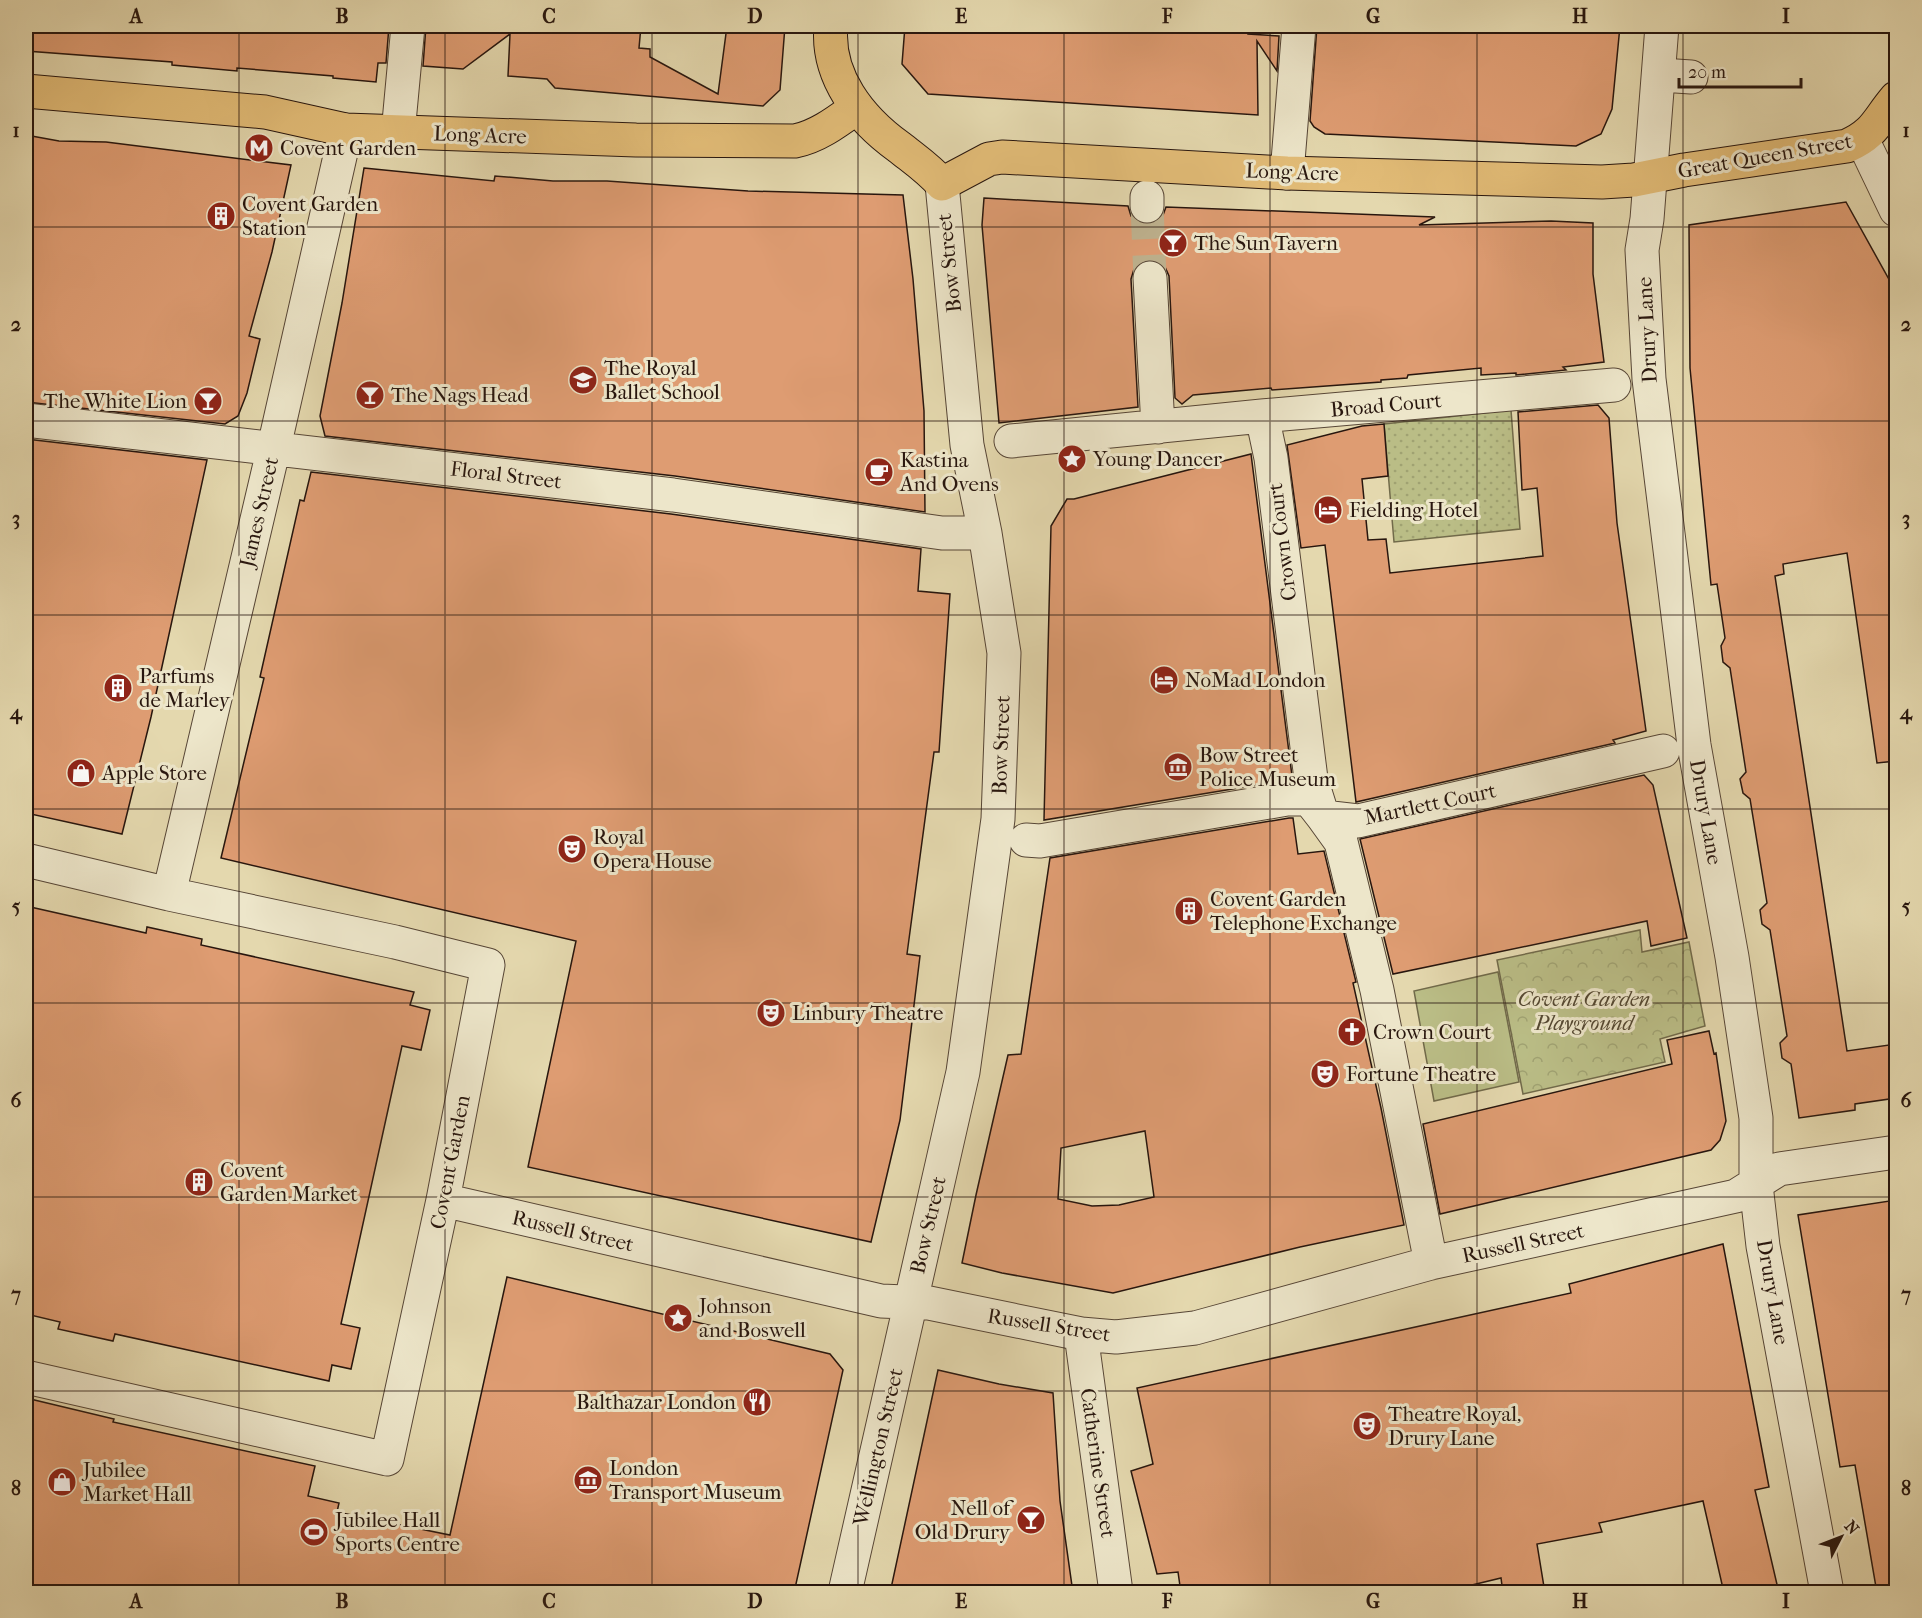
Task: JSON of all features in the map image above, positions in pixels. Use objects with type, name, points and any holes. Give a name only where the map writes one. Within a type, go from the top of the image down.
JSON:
[{"type":"main road","points":[[831,26],[833,57],[843,86],[856,108],[942,184]]},
{"type":"main road","name":"Long Acre","points":[[26,91],[265,112],[346,130],[636,140],[795,141],[812,136],[856,108]]},
{"type":"main road","name":"Great Queen Street","points":[[1649,176],[1847,146],[1862,139],[1873,130],[1896,98]]},
{"type":"main road","name":"Long Acre","points":[[942,184],[989,159],[1002,157],[1287,173],[1602,182],[1634,180],[1649,176]]},
{"type":"street","points":[[398,133],[408,26]]},
{"type":"street","points":[[1287,173],[1299,26]]},
{"type":"street","name":"Drury Lane","points":[[1662,26],[1647,219],[1642,250],[1649,379],[1694,745],[1756,1118],[1756,1185],[1763,1246],[1827,1593]]},
{"type":"street","name":"James Street","points":[[169,894],[346,130]]},
{"type":"street","points":[[1862,139],[1896,210]]},
{"type":"street","name":"Bow Street","points":[[910,1302],[963,1072],[996,838],[1004,653],[985,533],[967,445],[942,184]]},
{"type":"street","points":[[1150,278],[1158,427]]},
{"type":"street","name":"Broad Court","points":[[1011,441],[1614,385]]},
{"type":"street","name":"Crown Court","points":[[1262,416],[1271,458],[1311,779],[1323,817],[1341,842],[1377,990],[1431,1263]]},
{"type":"street","name":"Floral Street","points":[[26,420],[673,495],[942,533],[985,533]]},
{"type":"street","name":"Martlett Court","points":[[1323,817],[1358,821],[1663,751]]},
{"type":"street","points":[[1026,840],[1040,841],[1287,799],[1309,799],[1323,817]]},
{"type":"street","name":"Covent Garden","points":[[26,860],[169,894],[395,942],[488,965],[443,1200],[387,1459],[26,1377]]},
{"type":"street","name":"Russell Street","points":[[443,1200],[882,1301],[929,1303],[1080,1334],[1116,1337],[1195,1328],[1431,1263],[1736,1196],[1779,1169],[1896,1152]]},
{"type":"street","name":"Wellington Street","points":[[845,1593],[910,1302]]},
{"type":"street","name":"Catherine Street","points":[[1080,1334],[1116,1593]]},
{"type":"green space","points":[[1511,410],[1520,529],[1394,542],[1384,424]]},
{"type":"green space","name":"Covent Garden Playground","points":[[1640,930],[1642,952],[1689,942],[1705,1026],[1660,1039],[1665,1062],[1523,1094],[1497,960]]},
{"type":"green space","points":[[1498,972],[1519,1082],[1434,1101],[1414,991]]},
{"type":"building","points":[[26,26],[389,26],[386,63],[378,63],[376,82],[333,78],[333,76],[237,68],[237,71],[172,65],[172,62],[26,51]]},
{"type":"building","points":[[426,26],[641,26],[639,48],[650,49],[650,57],[718,94],[727,26],[785,26],[780,90],[763,106],[555,88],[547,79],[508,76],[510,34],[463,69],[423,66]]},
{"type":"building","points":[[905,26],[1249,26],[1248,34],[1279,36],[1277,71],[1257,41],[1258,115],[928,94],[902,64]]},
{"type":"building","points":[[1317,26],[1620,26],[1612,109],[1601,134],[1576,146],[1325,134],[1314,127],[1310,121]]},
{"type":"building","points":[[26,135],[59,141],[106,142],[291,165],[272,252],[249,336],[260,339],[247,393],[238,416],[225,424],[26,402]]},
{"type":"building","points":[[364,168],[494,181],[495,176],[748,191],[903,195],[913,279],[924,411],[925,512],[675,476],[325,436],[320,416],[342,303]]},
{"type":"building","points":[[984,198],[1128,206],[1131,216],[1146,225],[1157,222],[1166,207],[1435,217],[1419,225],[1551,221],[1593,223],[1593,274],[1604,362],[1563,367],[1566,370],[1516,375],[1516,373],[1481,375],[1481,368],[1408,375],[1407,378],[1381,380],[1381,382],[1193,395],[1182,404],[1175,398],[1169,276],[1165,267],[1159,262],[1148,259],[1139,263],[1131,279],[1138,407],[999,423],[982,225]]},
{"type":"building","points":[[1846,202],[1896,292],[1896,761],[1877,763],[1847,553],[1783,564],[1784,574],[1775,576],[1847,1051],[1896,1044],[1896,1098],[1855,1104],[1855,1110],[1799,1118],[1791,1064],[1782,1058],[1780,1043],[1787,1036],[1770,930],[1762,924],[1760,910],[1767,903],[1750,799],[1743,793],[1740,779],[1746,772],[1730,668],[1723,662],[1721,646],[1725,638],[1717,584],[1711,585],[1690,368],[1689,225]]},
{"type":"building","points":[[1598,405],[1609,418],[1617,523],[1646,731],[1613,740],[1615,743],[1356,802],[1325,545],[1301,548],[1287,445],[1362,426],[1384,424],[1388,476],[1362,479],[1368,540],[1386,539],[1390,573],[1543,556],[1537,488],[1522,490],[1518,412]]},
{"type":"building","points":[[26,439],[207,460],[151,717],[122,834],[26,813]]},
{"type":"building","name":"NoMad London","points":[[1251,454],[1292,776],[1286,777],[1287,780],[1044,820],[1051,526],[1067,499]]},
{"type":"building","name":"Royal Opera House","points":[[311,472],[671,514],[921,549],[918,591],[950,594],[939,752],[934,752],[907,954],[920,956],[900,1120],[871,1242],[528,1167],[576,941],[221,858],[264,678],[260,677],[300,500],[304,501]]},
{"type":"building","points":[[1644,775],[1653,785],[1687,938],[1651,946],[1647,921],[1393,974],[1360,839]]},
{"type":"building","points":[[1293,818],[1298,854],[1324,851],[1356,982],[1353,983],[1404,1225],[1300,1247],[1113,1293],[1002,1273],[962,1263],[1008,1055],[1021,1054],[1050,858]],"holes":[[[1145,1131],[1154,1197],[1119,1205],[1092,1206],[1058,1199],[1061,1148]]]},
{"type":"building","name":"Covent Garden Market","points":[[26,906],[146,933],[147,927],[202,939],[201,945],[414,992],[410,1005],[430,1010],[421,1050],[402,1046],[341,1324],[360,1328],[351,1369],[332,1365],[329,1381],[115,1334],[113,1341],[58,1329],[60,1322],[26,1314]]},
{"type":"building","points":[[1709,1031],[1714,1054],[1716,1053],[1726,1121],[1720,1140],[1711,1150],[1440,1214],[1423,1124],[1672,1064],[1667,1040]]},
{"type":"building","points":[[1896,1200],[1896,1593],[1877,1593],[1855,1465],[1840,1467],[1798,1215]]},
{"type":"building","name":"Theatre Royal, Drury Lane","points":[[1723,1244],[1769,1487],[1755,1490],[1779,1593],[1724,1593],[1703,1501],[1599,1523],[1602,1532],[1537,1544],[1545,1593],[1503,1593],[1501,1578],[1439,1593],[1181,1593],[1178,1572],[1157,1574],[1131,1471],[1153,1464],[1137,1388],[1571,1293],[1569,1284]]},
{"type":"building","points":[[507,1277],[830,1354],[843,1370],[794,1593],[26,1593],[26,1398],[114,1419],[113,1422],[315,1466],[308,1496],[339,1503],[337,1512],[450,1535]]},
{"type":"building","points":[[938,1370],[1053,1393],[1060,1501],[1073,1593],[890,1593]]},
{"type":"tunnel","points":[[1147,206],[1150,278]]},
{"type":"place","name":"Covent Garden","points":[[259,148]]},
{"type":"place","name":"Covent Garden Station","points":[[221,216]]},
{"type":"place","name":"The Sun Tavern","points":[[1173,243]]},
{"type":"place","name":"The Royal Ballet School","points":[[583,380]]},
{"type":"place","name":"The Nags Head","points":[[370,395]]},
{"type":"place","name":"The White Lion","points":[[208,401]]},
{"type":"place","name":"Young Dancer","points":[[1072,459]]},
{"type":"place","name":"Kastina And Ovens","points":[[879,472]]},
{"type":"place","name":"Fielding Hotel","points":[[1328,510]]},
{"type":"place","name":"NoMad London","points":[[1164,680]]},
{"type":"place","name":"Parfums de Marley","points":[[118,688]]},
{"type":"place","name":"Bow Street Police Museum","points":[[1178,767]]},
{"type":"place","name":"Apple Store","points":[[81,773]]},
{"type":"place","name":"Royal Opera House","points":[[572,849]]},
{"type":"place","name":"Covent Garden Telephone Exchange","points":[[1189,911]]},
{"type":"place","name":"Linbury Theatre","points":[[771,1013]]},
{"type":"place","name":"Crown Court","points":[[1352,1032]]},
{"type":"place","name":"Fortune Theatre","points":[[1325,1074]]},
{"type":"place","name":"Covent Garden Market","points":[[199,1182]]},
{"type":"place","name":"Johnson and Boswell","points":[[678,1318]]},
{"type":"place","name":"Balthazar London","points":[[757,1402]]},
{"type":"place","name":"Theatre Royal, Drury Lane","points":[[1367,1426]]},
{"type":"place","name":"London Transport Museum","points":[[588,1480]]},
{"type":"place","name":"Jubilee Market Hall","points":[[62,1482]]},
{"type":"place","name":"Nell of Old Drury","points":[[1031,1520]]},
{"type":"place","name":"Jubilee Hall Sports Centre","points":[[314,1532]]}]
